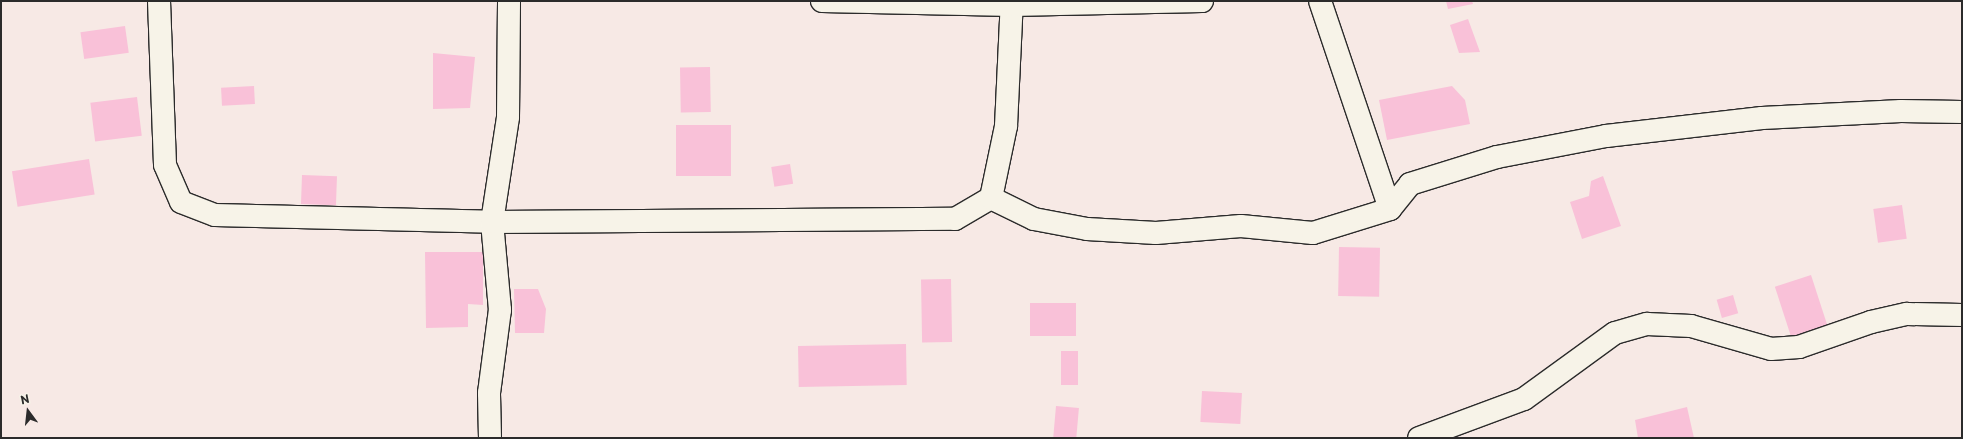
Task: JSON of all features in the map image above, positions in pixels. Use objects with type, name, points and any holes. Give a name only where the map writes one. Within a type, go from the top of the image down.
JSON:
[{"type":"street","points":[[159,1],[164,165],[181,202],[215,215],[492,222],[955,219],[991,198],[1006,126],[1012,3]]},
{"type":"street","points":[[490,438],[489,393],[500,310],[492,222],[508,117],[509,1]]},
{"type":"street","points":[[822,1],[1012,3],[1202,1]]},
{"type":"street","points":[[1320,1],[1390,209]]},
{"type":"street","points":[[991,198],[1034,219],[1087,229],[1156,232],[1241,226],[1313,233],[1390,209],[1410,184],[1497,156],[1606,136],[1762,118],[1901,111],[1962,112]]},
{"type":"street","points":[[1418,438],[1524,399],[1615,333],[1647,324],[1692,326],[1771,349],[1799,347],[1871,322],[1907,314],[1962,315]]},
{"type":"building","points":[[1446,1],[1472,1],[1473,4],[1448,9]]},
{"type":"building","points":[[1468,19],[1480,52],[1459,53],[1450,25]]},
{"type":"building","points":[[125,26],[129,53],[84,59],[80,32]]},
{"type":"building","points":[[433,53],[475,57],[470,108],[433,109]]},
{"type":"building","points":[[710,67],[711,112],[681,113],[680,68]]},
{"type":"building","points":[[254,86],[255,104],[222,106],[221,88]]},
{"type":"building","points":[[1452,86],[1465,100],[1470,124],[1387,140],[1379,100]]},
{"type":"building","points":[[137,97],[142,136],[95,141],[90,103]]},
{"type":"building","points":[[676,125],[731,125],[731,176],[676,176]]},
{"type":"building","points":[[89,159],[95,195],[18,207],[12,171]]},
{"type":"building","points":[[790,164],[793,184],[774,187],[771,167]]},
{"type":"building","points":[[302,175],[337,176],[336,205],[301,204]]},
{"type":"building","points":[[1603,176],[1621,226],[1582,239],[1570,202],[1589,196],[1591,181]]},
{"type":"building","points":[[1902,205],[1907,239],[1878,243],[1873,209]]},
{"type":"building","points":[[1339,247],[1380,248],[1379,297],[1338,296]]},
{"type":"building","points":[[425,252],[483,252],[483,305],[468,304],[468,327],[426,328]]},
{"type":"building","points":[[1811,275],[1829,329],[1792,341],[1775,287]]},
{"type":"building","points":[[951,279],[952,342],[922,343],[921,280]]},
{"type":"building","points":[[514,289],[538,289],[546,309],[544,333],[515,333]]},
{"type":"building","points":[[1733,295],[1738,313],[1722,318],[1717,300]]},
{"type":"building","points":[[1030,303],[1076,303],[1076,336],[1030,336]]},
{"type":"building","points":[[906,344],[907,385],[799,387],[798,346]]},
{"type":"building","points":[[1061,351],[1078,351],[1078,385],[1061,385]]},
{"type":"building","points":[[1202,391],[1242,393],[1240,424],[1200,422]]},
{"type":"building","points":[[1056,406],[1079,408],[1076,438],[1053,438]]},
{"type":"building","points":[[1687,407],[1694,438],[1638,438],[1635,420]]}]
